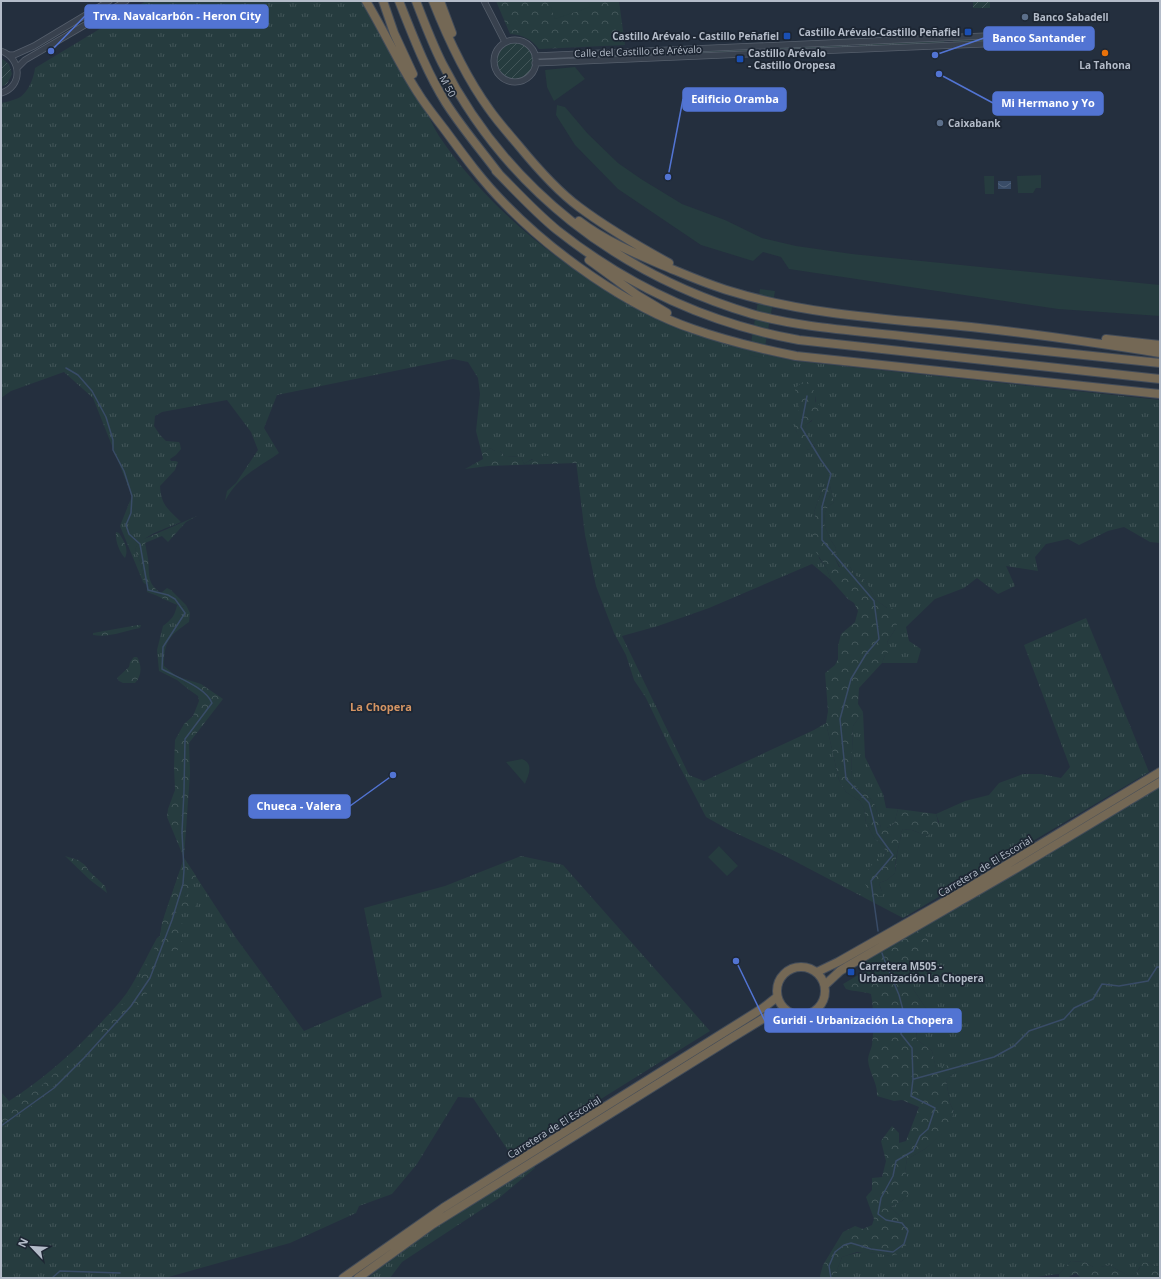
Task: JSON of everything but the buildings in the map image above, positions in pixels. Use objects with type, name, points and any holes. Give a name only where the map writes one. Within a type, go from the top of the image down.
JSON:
[{"type":"highway","points":[[366,1],[418,94],[475,171],[506,205],[545,241],[580,268],[628,298],[660,315],[693,329],[749,346],[796,356],[1160,394]]},
{"type":"highway","points":[[383,1],[394,33],[409,66],[428,102],[449,136]]},
{"type":"highway","name":"M 50","points":[[399,1],[422,58],[446,102],[478,149],[496,171]]},
{"type":"highway","points":[[416,1],[443,64],[462,96],[479,123],[532,186],[579,228],[607,248],[649,273],[679,288],[710,300],[772,318],[853,330],[1160,363]]},
{"type":"highway","points":[[433,1],[448,39],[464,70],[482,99],[545,176],[578,206],[616,232],[672,265],[754,298]]},
{"type":"highway","points":[[440,1],[453,38],[482,99]]},
{"type":"highway","points":[[496,171],[515,198],[553,233],[606,273],[662,310],[715,335]]},
{"type":"highway","points":[[496,171],[523,199],[556,229],[615,272],[670,300],[705,315],[751,330],[799,340],[1160,379]]},
{"type":"highway","points":[[532,186],[604,238],[647,259],[699,281],[730,292],[818,311],[1021,333],[1160,353]]},
{"type":"highway","points":[[1021,333],[1160,345]]},
{"type":"highway","name":"Carretera de El Escorial","points":[[817,972],[838,962],[970,887],[1160,772]]},
{"type":"highway","name":"Carretera de El Escorial","points":[[825,985],[840,971],[848,966],[1160,782]]},
{"type":"highway","points":[[1132,799],[1160,786]]},
{"type":"highway","points":[[802,966],[817,972],[824,980],[825,985],[826,994],[823,1002],[814,1011],[803,1016],[794,1015],[786,1011],[777,997],[779,981],[788,970],[795,967],[802,966]]},
{"type":"highway","name":"Carretera de El Escorial","points":[[343,1278],[443,1208],[763,1008],[777,997]]},
{"type":"highway","name":"Carretera de El Escorial","points":[[358,1278],[433,1224],[769,1015],[786,1011]]},
{"type":"street","points":[[10,56],[34,46],[109,1]]},
{"type":"street","points":[[1,93],[13,86],[16,81],[18,68],[25,60],[126,1]]},
{"type":"street","points":[[484,1],[505,42]]},
{"type":"street","name":"Calle del Castillo de Arévalo","points":[[535,56],[1076,32]]},
{"type":"street","points":[[517,40],[523,41],[533,50],[535,56],[533,70],[524,79],[511,81],[505,79],[500,76],[494,64],[496,51],[499,46],[505,42],[517,40]]},
{"type":"street","name":"Calle del Castillo de Arévalo","points":[[535,63],[1076,40]]},
{"type":"street","points":[[1,51],[10,56],[18,68]]},
{"type":"green space","points":[[146,1],[366,1],[418,93],[439,136],[461,166],[513,221],[542,246],[573,269],[638,308],[671,324],[701,336],[748,350],[795,361],[1160,400],[1160,543],[1150,542],[1124,527],[1108,531],[1079,545],[1068,539],[1046,544],[1035,557],[1038,571],[1006,566],[1015,586],[998,594],[977,578],[964,588],[935,599],[906,627],[909,641],[921,649],[917,663],[882,663],[889,650],[887,642],[896,628],[887,608],[876,600],[865,580],[856,576],[850,567],[840,567],[835,558],[836,548],[830,539],[824,524],[825,512],[834,502],[830,486],[823,487],[814,512],[819,558],[827,569],[831,580],[812,564],[709,608],[658,626],[622,636],[689,775],[704,781],[826,723],[839,780],[846,792],[860,801],[864,808],[866,823],[875,839],[884,846],[886,856],[869,868],[882,892],[879,883],[887,880],[895,873],[897,853],[903,829],[912,830],[927,836],[939,822],[936,814],[965,801],[989,795],[999,783],[1023,774],[1041,774],[1061,778],[1070,767],[1024,645],[1086,618],[1149,772],[903,918],[785,856],[729,830],[706,817],[646,698],[634,680],[626,655],[614,633],[596,586],[585,535],[576,461],[532,459],[524,464],[521,457],[505,456],[500,451],[495,451],[490,448],[482,454],[476,431],[480,394],[478,378],[468,362],[453,359],[277,395],[264,428],[279,453],[242,479],[230,492],[225,501],[227,491],[236,483],[258,450],[251,432],[227,400],[162,412],[155,416],[154,426],[160,435],[166,441],[179,442],[180,444],[181,449],[170,459],[171,461],[178,462],[175,470],[160,486],[162,498],[166,506],[181,522],[144,539],[135,549],[141,564],[144,583],[120,526],[132,496],[93,398],[64,372],[11,391],[1,398],[1,103],[16,99],[27,91],[35,68]],"holes":[[[812,389],[816,400],[812,421],[805,425],[806,434],[815,447],[808,450],[796,431],[795,421],[800,411],[799,400]]]},
{"type":"green space","points":[[496,1],[619,1],[625,45],[539,49],[526,38],[519,35],[510,34]]},
{"type":"green space","points":[[588,1],[590,7],[555,19],[549,2]]},
{"type":"green space","points":[[973,1],[990,1],[990,8],[973,8]]},
{"type":"green space","points":[[1072,35],[1072,37],[953,43],[953,40]]},
{"type":"green space","points":[[944,41],[944,43],[859,47],[859,44]]},
{"type":"green space","points":[[519,43],[528,48],[532,54],[532,68],[528,74],[519,79],[511,79],[502,74],[498,68],[497,57],[502,48],[508,44]]},
{"type":"green space","points":[[850,45],[851,47],[766,51],[766,48]]},
{"type":"green space","points":[[757,49],[757,51],[638,57],[638,54]]},
{"type":"green space","points":[[625,55],[625,57],[539,61],[539,58]]},
{"type":"green space","points":[[1,58],[9,64],[12,74],[7,84],[1,87]]},
{"type":"green space","points":[[575,67],[585,79],[554,101],[547,87],[545,70]]},
{"type":"green space","points":[[557,105],[565,107],[588,134],[618,163],[641,179],[682,204],[725,220],[762,238],[796,246],[852,254],[1160,285],[1160,316],[1058,309],[789,269],[781,257],[763,252],[753,261],[701,245],[618,189],[575,145],[556,115]]},
{"type":"green space","points":[[1041,175],[1041,188],[1036,188],[1033,193],[1018,193],[1017,176]]},
{"type":"green space","points":[[984,176],[994,176],[994,194],[985,194]]},
{"type":"green space","points":[[760,289],[775,291],[763,358],[749,355]]},
{"type":"green space","points":[[803,382],[809,382],[815,393],[815,402],[822,407],[815,418],[805,425],[807,434],[815,448],[808,450],[795,429],[799,400],[795,388]]},
{"type":"green space","points":[[490,448],[495,451],[500,451],[505,456],[521,457],[524,464],[531,460],[550,455],[569,458],[577,463],[488,466],[465,469],[483,459],[482,454]]},
{"type":"green space","points":[[830,486],[834,502],[825,512],[824,524],[830,539],[836,548],[835,558],[839,567],[850,567],[856,576],[865,580],[876,600],[887,608],[892,608],[898,616],[896,628],[887,642],[890,650],[885,655],[882,663],[859,688],[858,704],[863,712],[853,726],[851,779],[858,789],[868,795],[875,805],[881,828],[887,828],[894,824],[898,809],[936,814],[938,822],[936,829],[927,836],[912,830],[903,829],[896,857],[895,873],[887,880],[879,883],[883,896],[873,897],[868,894],[864,877],[869,868],[878,858],[886,856],[884,846],[875,839],[866,823],[864,808],[860,801],[846,792],[839,780],[826,723],[828,711],[825,673],[835,665],[838,659],[838,646],[841,634],[855,622],[858,611],[854,603],[848,599],[831,580],[827,569],[816,552],[812,537],[816,520],[814,512],[823,487]]},
{"type":"green space","points":[[197,516],[186,522],[168,542],[162,536],[145,543],[150,578],[153,586],[161,593],[167,588],[171,590],[186,605],[185,607],[147,592],[148,586],[144,583],[141,564],[135,549],[138,544],[135,539],[138,537],[144,539]]},
{"type":"green space","points":[[116,532],[119,533],[123,539],[126,551],[125,558],[118,546]]},
{"type":"green space","points":[[177,605],[184,607],[186,605],[190,613],[189,622],[172,635],[169,640],[165,651],[164,666],[176,676],[182,678],[188,689],[177,680],[159,671],[157,650],[163,626],[172,617]]},
{"type":"green space","points":[[141,625],[140,628],[116,634],[105,636],[93,635],[93,633]]},
{"type":"green space","points":[[134,657],[137,657],[139,660],[139,677],[135,683],[123,683],[119,681],[117,678],[129,667],[130,662]]},
{"type":"green space","points":[[182,678],[201,684],[223,699],[189,743],[190,773],[184,858],[167,817],[168,809],[175,790],[175,740],[184,724],[193,716],[199,701],[198,696],[188,689]]},
{"type":"green space","points":[[863,712],[865,757],[883,794],[886,808],[898,809],[894,824],[887,828],[881,828],[875,805],[868,795],[858,789],[851,779],[853,726]]},
{"type":"green space","points":[[522,759],[526,761],[530,770],[525,784],[506,762]]},
{"type":"green space","points":[[1160,787],[1160,1266],[1153,1266],[1148,1262],[1140,1267],[1135,1275],[1129,1276],[1109,1265],[1093,1267],[1085,1262],[1071,1261],[1059,1274],[1029,1278],[837,1278],[837,1270],[842,1257],[855,1253],[866,1252],[890,1256],[905,1221],[890,1207],[902,1201],[912,1189],[905,1171],[907,1159],[925,1149],[946,1130],[954,1112],[950,1103],[946,1080],[956,1072],[936,1069],[932,1051],[916,1039],[917,1027],[927,1021],[927,1010],[911,986],[910,974],[920,962],[919,925]]},
{"type":"green space","points":[[719,846],[738,866],[727,876],[708,857]]},
{"type":"green space","points":[[65,856],[78,860],[85,865],[89,871],[105,886],[107,893],[90,880]]},
{"type":"green space","points":[[521,856],[563,865],[710,1031],[511,1155],[473,1098],[458,1097],[417,1164],[392,1194],[359,1206],[356,1213],[290,1243],[165,1278],[1,1278],[1,1092],[9,1101],[21,1093],[65,1058],[108,1016],[123,998],[157,938],[160,936],[164,916],[184,858],[236,938],[304,1031],[382,997],[364,908],[445,886]]},
{"type":"green space","points":[[184,858],[196,876],[188,894],[179,903],[174,920],[183,924],[184,928],[181,937],[183,946],[172,954],[164,948],[149,981],[151,990],[147,993],[141,1005],[128,1011],[112,1031],[96,1037],[96,1032],[100,1028],[107,1026],[114,1010],[124,1004],[128,996],[136,992],[140,979],[160,936],[162,923]]},
{"type":"green space","points":[[189,896],[195,899],[197,904],[192,911],[186,907],[181,907],[182,903]]},
{"type":"green space","points":[[919,925],[929,940],[920,962],[910,974],[911,986],[927,1010],[927,1021],[916,1028],[916,1039],[932,1051],[936,1068],[949,1065],[956,1072],[946,1080],[950,1103],[954,1112],[947,1130],[925,1149],[907,1159],[905,1171],[913,1189],[902,1201],[890,1207],[905,1221],[911,1236],[902,1253],[890,1256],[871,1252],[857,1252],[842,1257],[837,1270],[837,1278],[821,1278],[820,1276],[823,1265],[843,1232],[855,1226],[863,1229],[872,1225],[874,1219],[866,1197],[872,1190],[872,1178],[882,1177],[886,1161],[881,1141],[892,1126],[899,1133],[899,1143],[906,1141],[919,1107],[902,1100],[894,1101],[877,1096],[876,1087],[868,1060],[872,1045],[873,1032],[871,994],[846,989],[843,984],[865,971],[858,960]]},
{"type":"green space","points":[[69,1065],[72,1067],[71,1070],[24,1113],[19,1114],[4,1127],[1,1126],[1,1118],[4,1113],[9,1112],[20,1101],[38,1089],[56,1072]]},
{"type":"green space","points":[[531,1163],[535,1168],[499,1198],[402,1262],[390,1278],[368,1278],[433,1224]]},
{"type":"green space","points":[[1071,1261],[1085,1262],[1093,1267],[1109,1265],[1129,1276],[1135,1275],[1143,1263],[1148,1262],[1153,1266],[1160,1266],[1160,1278],[1081,1278],[1076,1273],[1067,1278],[1059,1278],[1059,1274]]},
{"type":"water","points":[[998,181],[1011,181],[1011,189],[998,189]]},
{"type":"waterway","points":[[1,1126],[54,1088],[84,1058],[131,1006],[150,978],[172,920],[183,884],[184,870],[182,832],[185,739],[212,703],[203,692],[183,679],[162,669],[163,647],[185,613],[175,599],[168,595],[148,590],[140,544],[129,534],[126,525],[131,513],[132,496],[124,471],[113,450],[113,440],[106,417],[92,391],[78,375],[66,368]]},
{"type":"waterway","points":[[807,396],[801,427],[831,474],[822,507],[822,540],[874,601],[879,639],[866,654],[851,679],[840,719],[846,779],[869,803],[877,833],[893,855],[871,881],[878,931]]},
{"type":"waterway","points":[[831,1278],[829,1266],[835,1252],[844,1245],[851,1243],[871,1249],[893,1252],[904,1244],[908,1231],[902,1223],[886,1220],[878,1214],[881,1198],[893,1176],[896,1161],[913,1151],[920,1136],[928,1129],[935,1108],[911,1096],[913,1079],[912,1048],[901,1034],[903,1010],[899,995],[882,953]]},
{"type":"waterway","points":[[914,1079],[994,1057],[1014,1046],[1029,1031],[1064,1019],[1074,1008],[1093,999],[1102,984],[1119,986],[1148,981],[1157,967],[1160,967]]},
{"type":"waterway","points":[[52,1278],[60,1271],[120,1273]]},
{"type":"place","name":"Banco Sabadell","points":[[1025,17]]},
{"type":"place","name":"Castillo Arévalo-Castillo Peñafiel","points":[[968,32]]},
{"type":"place","name":"Castillo Arévalo - Castillo Peñafiel","points":[[787,36]]},
{"type":"place","name":"Trva. Navalcarbón - Heron City","points":[[51,51]]},
{"type":"place","name":"La Tahona","points":[[1105,53]]},
{"type":"place","name":"Banco Santander","points":[[935,55]]},
{"type":"place","name":"Castillo Arévalo - Castillo Oropesa","points":[[740,59]]},
{"type":"place","name":"Mi Hermano y Yo","points":[[939,74]]},
{"type":"place","name":"Caixabank","points":[[940,123]]},
{"type":"place","name":"Edificio Oramba","points":[[668,177]]},
{"type":"place","name":"Chueca - Valera","points":[[393,775]]},
{"type":"place","name":"Guridi - Urbanización La Chopera","points":[[736,961]]},
{"type":"place","name":"Carretera M505 - Urbanización La Chopera","points":[[851,972]]},
{"type":"district","name":"La Chopera","points":[[381,707]]}]
